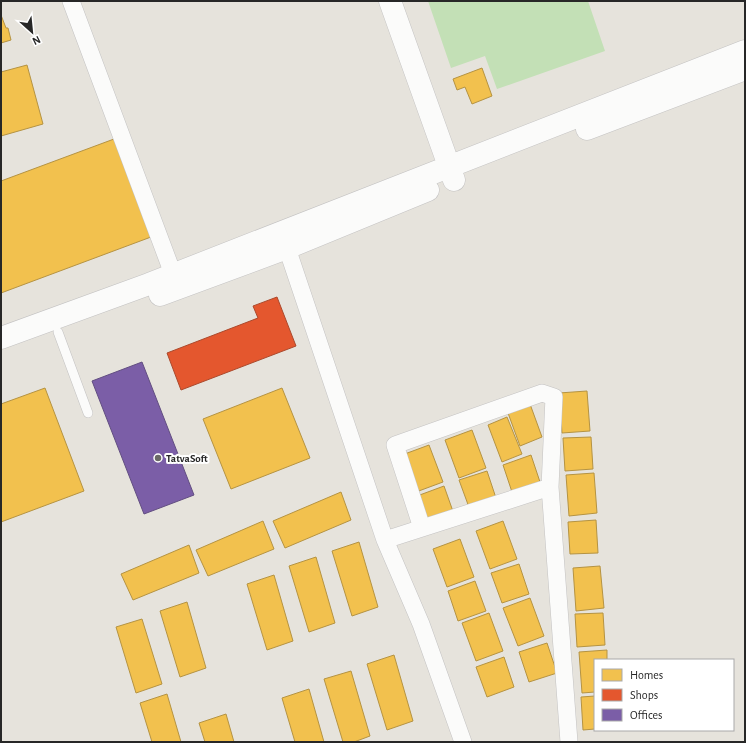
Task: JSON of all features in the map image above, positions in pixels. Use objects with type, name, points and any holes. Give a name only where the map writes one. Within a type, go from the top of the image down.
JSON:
[{"type":"main road","points":[[390,1],[451,173]]},
{"type":"main road","points":[[1,354],[287,248],[451,173],[745,52]]},
{"type":"main road","points":[[1,338],[451,173],[745,69]]},
{"type":"street","points":[[71,1],[174,274]]},
{"type":"street","points":[[287,248],[385,540],[421,624],[463,742]]},
{"type":"street","points":[[422,528],[395,445],[542,393],[554,397],[550,487],[569,742]]},
{"type":"street","points":[[385,540],[550,487]]},
{"type":"lane","points":[[58,332],[88,413]]},
{"type":"green space","points":[[428,1],[588,1],[605,51],[497,89],[485,56],[451,68]]},
{"type":"building: Homes","points":[[1,15],[6,28],[8,28],[11,40],[1,43]]},
{"type":"building: Homes","points":[[27,65],[43,124],[1,136],[1,72]]},
{"type":"building: Homes","points":[[482,68],[492,96],[472,104],[465,87],[457,90],[453,79]]},
{"type":"building: Homes","points":[[114,139],[151,237],[1,293],[1,181]]},
{"type":"building: Homes","points":[[45,388],[84,491],[1,522],[1,404]]},
{"type":"building: Homes","points":[[282,388],[310,458],[231,489],[203,419]]},
{"type":"building: Homes","points":[[587,391],[590,431],[562,433],[559,393]]},
{"type":"building: Homes","points":[[530,404],[542,437],[520,446],[508,413]]},
{"type":"building: Homes","points":[[507,417],[522,454],[502,462],[488,425]]},
{"type":"building: Homes","points":[[472,430],[486,468],[459,478],[445,440]]},
{"type":"building: Homes","points":[[591,437],[593,469],[565,471],[563,438]]},
{"type":"building: Homes","points":[[429,445],[443,482],[416,492],[402,455]]},
{"type":"building: Homes","points":[[531,455],[541,485],[513,495],[503,465]]},
{"type":"building: Homes","points":[[487,471],[497,501],[470,510],[459,480]]},
{"type":"building: Homes","points":[[594,473],[597,513],[569,516],[566,475]]},
{"type":"building: Homes","points":[[444,486],[455,517],[427,526],[417,496]]},
{"type":"building: Homes","points":[[341,492],[351,520],[285,548],[273,521]]},
{"type":"building: Homes","points":[[596,520],[598,553],[570,554],[568,522]]},
{"type":"building: Homes","points":[[263,521],[274,549],[208,576],[196,550]]},
{"type":"building: Homes","points":[[503,521],[517,559],[490,569],[476,531]]},
{"type":"building: Homes","points":[[460,539],[474,577],[447,587],[433,549]]},
{"type":"building: Homes","points":[[359,542],[378,607],[352,616],[332,551]]},
{"type":"building: Homes","points":[[189,545],[199,573],[133,600],[121,574]]},
{"type":"building: Homes","points":[[316,557],[335,623],[309,632],[289,566]]},
{"type":"building: Homes","points":[[519,564],[529,594],[502,603],[491,573]]},
{"type":"building: Homes","points":[[600,566],[604,608],[576,611],[573,568]]},
{"type":"building: Homes","points":[[274,575],[293,641],[267,650],[247,584]]},
{"type":"building: Homes","points":[[475,581],[486,611],[458,621],[448,591]]},
{"type":"building: Homes","points":[[530,598],[544,636],[518,646],[503,608]]},
{"type":"building: Homes","points":[[187,602],[206,668],[180,677],[160,611]]},
{"type":"building: Homes","points":[[489,613],[503,651],[476,661],[462,623]]},
{"type":"building: Homes","points":[[603,613],[605,645],[577,647],[575,614]]},
{"type":"building: Homes","points":[[142,619],[162,684],[136,693],[116,627]]},
{"type":"building: Homes","points":[[547,643],[557,673],[529,682],[519,652]]},
{"type":"building: Homes","points":[[607,650],[607,659],[594,659],[594,692],[582,693],[579,652]]},
{"type":"building: Homes","points":[[394,655],[413,721],[387,730],[367,664]]},
{"type":"building: Homes","points":[[504,657],[514,687],[487,697],[476,667]]},
{"type":"building: Homes","points":[[351,671],[370,736],[354,742],[343,742],[324,679]]},
{"type":"building: Homes","points":[[309,689],[324,742],[295,742],[282,698]]},
{"type":"building: Homes","points":[[167,694],[181,742],[152,742],[140,703]]},
{"type":"building: Homes","points":[[594,696],[594,729],[583,730],[581,697]]},
{"type":"building: Homes","points":[[226,714],[234,742],[205,742],[199,723]]},
{"type":"building: Shops","points":[[277,297],[296,346],[181,390],[167,353],[258,318],[253,306]]},
{"type":"building: Offices","points":[[142,362],[194,495],[144,514],[92,381]]},
{"type":"place","name":"TatvaSoft","points":[[158,458]]}]
